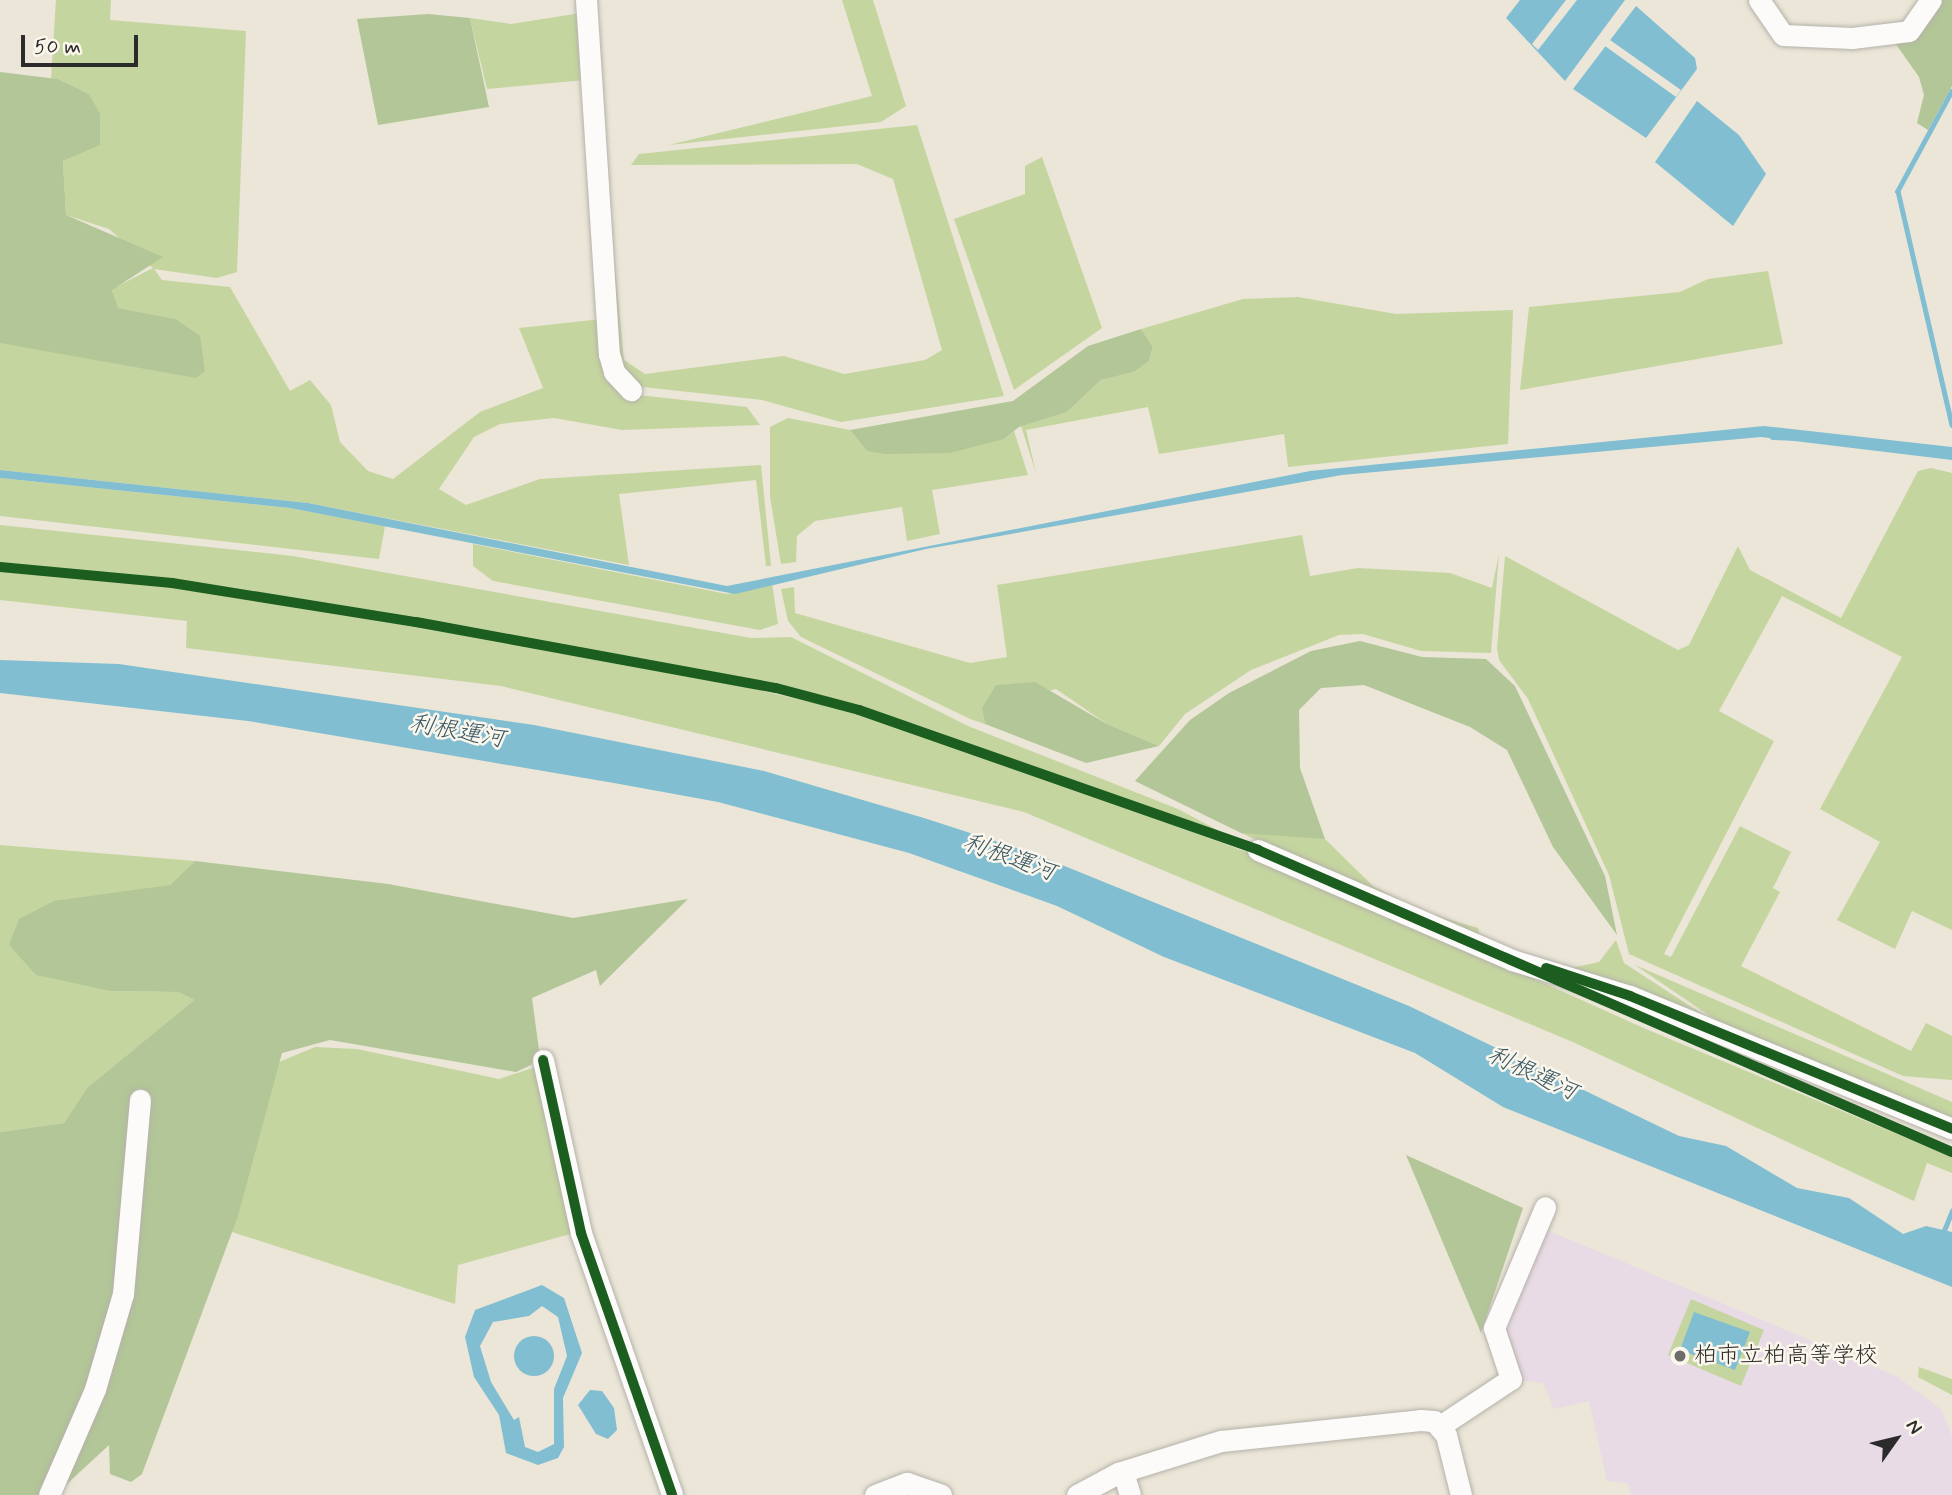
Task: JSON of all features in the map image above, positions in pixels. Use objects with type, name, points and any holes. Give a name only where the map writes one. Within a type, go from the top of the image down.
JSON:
[{"type":"street","points":[[586,0],[609,354],[614,372],[631,390]]},
{"type":"street","points":[[1759,0],[1783,35],[1852,38],[1909,31],[1931,0]]},
{"type":"street","points":[[1258,850],[1512,960],[1630,996],[1952,1129]]},
{"type":"street","points":[[543,1060],[581,1233],[672,1495]]},
{"type":"street","points":[[49,1495],[96,1389],[123,1294],[140,1100]]},
{"type":"street","points":[[1440,1426],[1511,1379],[1494,1328],[1545,1207]]},
{"type":"street","points":[[1077,1495],[1123,1472],[1247,1438],[1420,1420],[1440,1426]]},
{"type":"street","points":[[1440,1426],[1461,1495]]},
{"type":"street","points":[[1123,1472],[1130,1495]]},
{"type":"street","points":[[875,1495],[907,1483],[941,1495]]},
{"type":"shaded area","name":"柏市立柏高等学校","points":[[1542,1228],[1896,1376],[1941,1409],[1952,1436],[1952,1495],[1631,1495],[1628,1483],[1607,1481],[1589,1401],[1554,1409],[1543,1383],[1518,1380],[1500,1328]]},
{"type":"green space","points":[[56,0],[111,0],[110,20],[246,31],[237,272],[217,278],[154,269],[162,280],[230,287],[290,391],[310,380],[331,405],[340,442],[368,471],[393,479],[480,412],[543,388],[519,328],[602,319],[629,394],[747,407],[760,425],[622,430],[554,418],[500,424],[474,437],[439,489],[466,505],[540,479],[761,465],[771,566],[766,566],[756,480],[619,494],[629,565],[308,503],[0,470],[0,343],[205,371],[199,336],[176,319],[117,308],[112,289],[153,268],[109,229],[66,215],[63,161],[99,145],[89,94],[51,79]]},
{"type":"green space","points":[[842,0],[873,0],[906,106],[881,122],[669,145],[872,96]]},
{"type":"green space","points":[[1935,0],[1952,0],[1952,86],[1928,130],[1917,123],[1924,95],[1919,77],[1893,40]]},
{"type":"green space","points":[[581,13],[586,80],[487,89],[470,18],[511,24]]},
{"type":"green space","points":[[428,14],[470,18],[489,107],[378,125],[357,19]]},
{"type":"green space","points":[[0,72],[57,79],[89,94],[100,114],[100,145],[63,161],[66,215],[163,257],[112,290],[118,308],[176,319],[200,336],[205,371],[196,378],[0,343]]},
{"type":"green space","points":[[917,125],[1004,396],[841,422],[762,400],[634,386],[618,368],[605,166],[624,360],[645,374],[784,356],[844,374],[925,360],[942,350],[893,179],[857,164],[631,165],[639,154]]},
{"type":"green space","points":[[1042,157],[1102,328],[1014,390],[954,219],[1025,194],[1025,166]]},
{"type":"green space","points":[[1768,271],[1783,344],[1520,390],[1529,307],[1680,292],[1708,279]]},
{"type":"green space","points":[[1298,297],[1396,314],[1513,310],[1508,444],[1288,467],[1284,434],[1159,454],[1148,407],[1026,430],[1036,473],[1021,426],[1067,412],[1101,380],[1134,372],[1149,361],[1153,347],[1141,329],[1243,299]]},
{"type":"green space","points":[[1141,329],[1153,347],[1149,361],[1134,372],[1101,380],[1067,412],[1019,427],[1004,439],[950,453],[885,454],[867,451],[850,430],[1013,401],[1088,346]]},
{"type":"green space","points":[[788,418],[850,430],[867,451],[1004,439],[1014,431],[1028,475],[932,490],[940,534],[907,541],[902,507],[815,521],[797,536],[796,562],[781,564],[770,497],[770,427]]},
{"type":"green space","points":[[1931,468],[1952,473],[1952,930],[1912,911],[1895,949],[1837,920],[1880,842],[1820,809],[1902,657],[1782,596],[1719,711],[1774,741],[1664,954],[1671,957],[1740,826],[1791,852],[1773,888],[1780,892],[1741,966],[1911,1051],[1926,1023],[1952,1036],[1952,1080],[1903,1076],[1629,954],[1609,875],[1528,699],[1499,660],[1497,648],[1505,556],[1678,650],[1689,645],[1738,546],[1750,570],[1841,618],[1918,471]]},
{"type":"green space","points":[[0,478],[290,508],[385,526],[379,559],[0,516]]},
{"type":"green space","points":[[0,525],[293,556],[751,638],[791,637],[968,726],[1178,809],[1236,840],[915,724],[719,673],[212,587],[0,565]]},
{"type":"green space","points":[[1302,535],[1310,576],[1358,568],[1450,573],[1492,588],[1499,554],[1491,653],[1421,651],[1363,634],[1339,635],[1251,670],[1185,714],[1159,746],[1107,724],[1056,689],[982,708],[985,724],[970,719],[801,637],[788,621],[781,589],[794,587],[795,613],[970,663],[1007,657],[997,585]]},
{"type":"green space","points":[[473,544],[727,594],[772,583],[778,624],[760,630],[493,581],[473,566]]},
{"type":"green space","points":[[0,570],[195,588],[635,661],[892,721],[1276,863],[1646,1029],[1952,1157],[1952,1173],[1927,1163],[1914,1201],[1575,1043],[1024,812],[501,686],[186,648],[187,621],[0,600]]},
{"type":"green space","points":[[1360,641],[1422,657],[1486,659],[1515,686],[1605,876],[1617,935],[1553,847],[1507,750],[1470,727],[1364,685],[1321,688],[1299,710],[1300,768],[1325,839],[1241,833],[1135,781],[1190,720],[1229,693],[1311,651]]},
{"type":"green space","points":[[1035,682],[1107,724],[1159,746],[1086,763],[985,724],[982,708],[996,685]]},
{"type":"green space","points":[[1273,832],[1325,839],[1373,886],[1421,911],[1478,928],[1481,940],[1241,833]]},
{"type":"green space","points":[[0,845],[195,861],[170,885],[116,894],[111,991],[178,992],[194,1000],[87,1088],[64,1123],[0,1132]]},
{"type":"green space","points":[[195,861],[388,884],[573,918],[688,899],[600,986],[596,970],[532,998],[539,1050],[531,1065],[516,1072],[330,1040],[282,1053],[238,1216],[142,1474],[131,1482],[110,1474],[109,1445],[55,1495],[0,1495],[0,1132],[64,1123],[87,1088],[194,1000],[178,992],[111,991],[36,975],[9,945],[19,919],[54,901],[170,885]]},
{"type":"green space","points":[[1616,940],[1624,963],[1710,1019],[1567,969],[1599,962]]},
{"type":"green space","points":[[1635,965],[1952,1102],[1952,1124],[1735,1033]]},
{"type":"green space","points":[[315,1047],[357,1049],[499,1079],[539,1066],[574,1233],[458,1265],[455,1304],[232,1232],[279,1062]]},
{"type":"green space","points":[[1406,1155],[1523,1208],[1481,1333]]},
{"type":"green space","points":[[1691,1299],[1764,1330],[1741,1386],[1668,1355]]},
{"type":"green space","points":[[1919,1367],[1952,1379],[1952,1395],[1918,1377]]},
{"type":"water","points":[[1520,0],[1625,0],[1565,81],[1506,18]]},
{"type":"water","points":[[1636,6],[1695,58],[1697,69],[1646,138],[1573,89]]},
{"type":"water","points":[[1697,101],[1739,135],[1766,174],[1733,226],[1655,162]]},
{"type":"water","points":[[1764,426],[1952,447],[1952,460],[1761,437],[1342,475],[926,549],[735,594],[290,508],[0,478],[0,470],[308,503],[727,586],[1310,471]]},
{"type":"water","name":"利根運河","points":[[0,660],[119,664],[534,725],[764,771],[924,818],[1035,854],[1409,1006],[1679,1136],[1726,1146],[1797,1188],[1849,1198],[1903,1234],[1926,1226],[1952,1232],[1952,1287],[1503,1107],[1415,1053],[1164,957],[1057,906],[909,853],[718,802],[614,783],[248,721],[0,693]]},
{"type":"water","points":[[542,1285],[564,1298],[582,1353],[563,1398],[564,1447],[558,1458],[538,1465],[506,1453],[499,1415],[474,1377],[465,1337],[475,1310]],"holes":[[[542,1306],[558,1317],[567,1356],[554,1389],[554,1444],[538,1452],[525,1447],[519,1417],[514,1420],[491,1382],[480,1346],[493,1322],[529,1316]]]},
{"type":"water","points":[[1694,1312],[1750,1332],[1735,1370],[1680,1350]]},
{"type":"water","points":[[534,1336],[542,1337],[548,1342],[553,1348],[553,1364],[548,1370],[542,1375],[534,1376],[526,1375],[520,1370],[515,1364],[514,1356],[515,1348],[520,1342],[526,1337]]},
{"type":"water","points":[[590,1390],[602,1391],[614,1408],[617,1430],[608,1439],[596,1434],[578,1405]]},
{"type":"pier","points":[[1566,0],[1577,0],[1538,50],[1532,44]]},
{"type":"pier","points":[[1610,40],[1681,90],[1676,97],[1605,46]]},
{"type":"waterway","points":[[1952,91],[1898,191],[1952,425]]},
{"type":"waterway","points":[[1772,437],[1795,438]]},
{"type":"waterway","points":[[1943,1233],[1952,1211]]},
{"type":"cycle path","points":[[0,567],[172,583],[416,622],[776,688],[859,710],[1258,850],[1952,1152]]},
{"type":"cycle path","points":[[1546,968],[1630,996],[1952,1129]]},
{"type":"cycle path","points":[[543,1060],[581,1233],[672,1495]]},
{"type":"place","name":"柏市立柏高等学校","points":[[1680,1356]]}]
